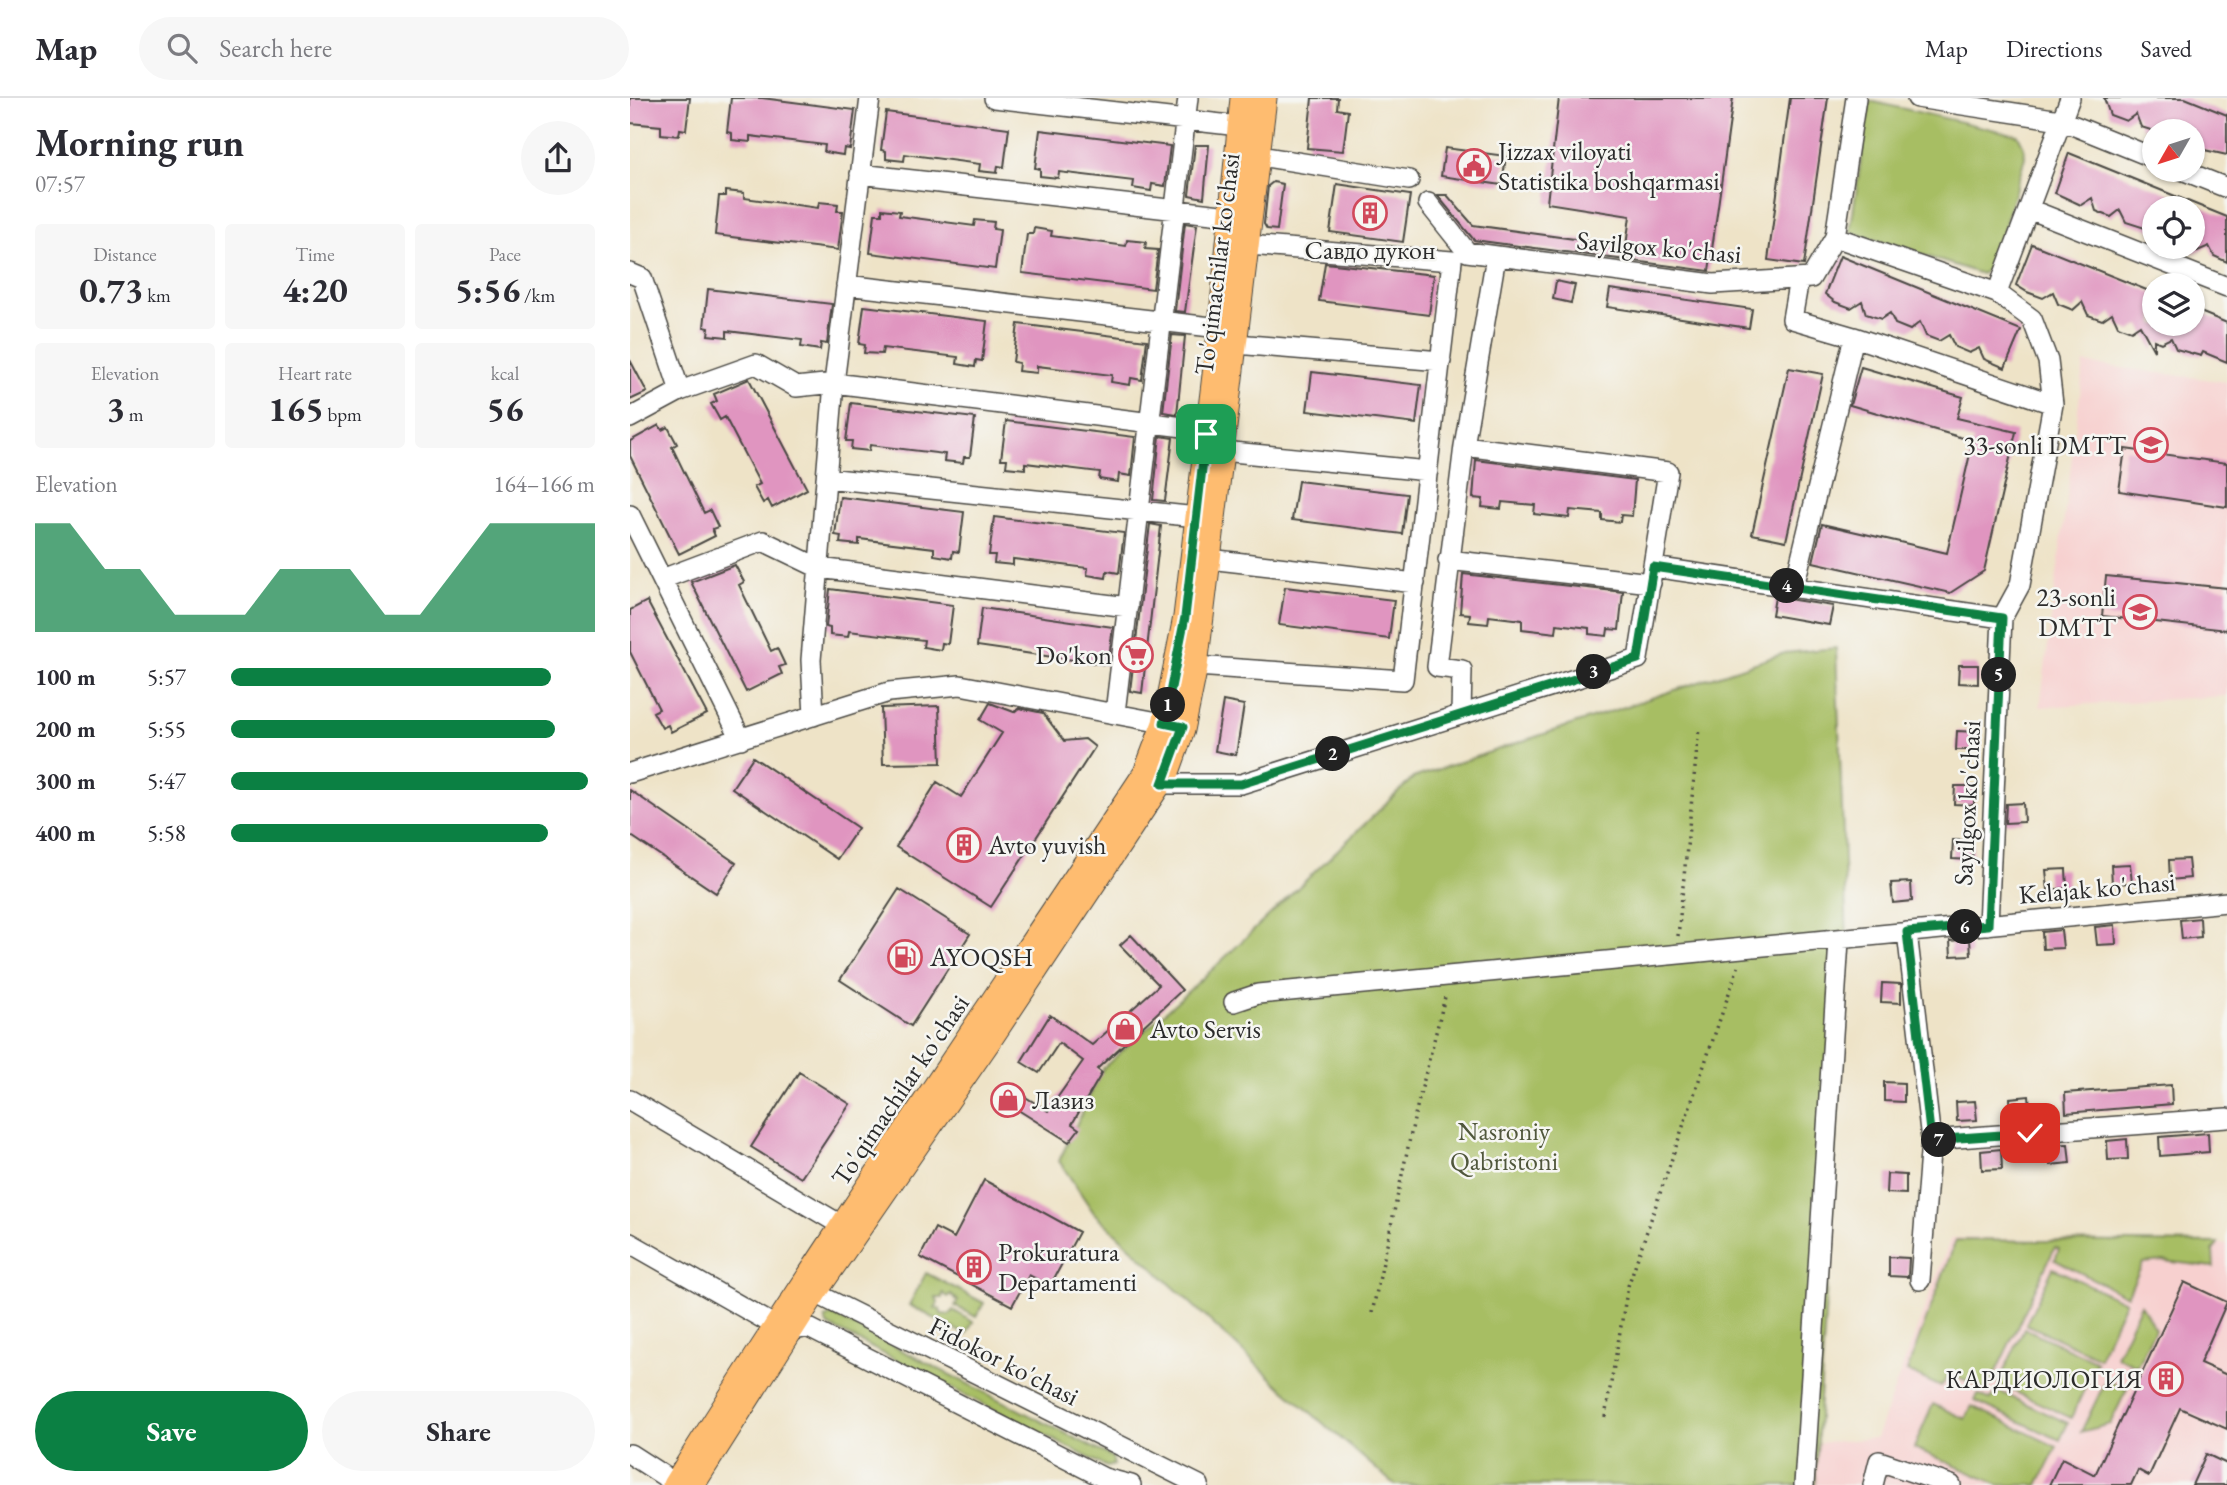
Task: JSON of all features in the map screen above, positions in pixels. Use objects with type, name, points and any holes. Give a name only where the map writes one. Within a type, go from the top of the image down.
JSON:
[{"type":"main road","name":"To'qimachilar ko'chasi","points":[[783,1328],[788,1303],[1145,773],[1174,725],[1196,666],[1222,451],[1230,216],[1242,98]]},
{"type":"main road","name":"To'qimachilar ko'chasi","points":[[680,1485],[783,1328],[815,1293],[1162,784],[1174,725],[1207,430],[1248,245],[1265,98]]},
{"type":"street","points":[[814,716],[811,660],[834,383],[870,98]]},
{"type":"street","points":[[994,98],[1239,126]]},
{"type":"street","points":[[1115,713],[1188,98]]},
{"type":"street","points":[[1856,98],[1835,237],[1811,278],[1799,279],[1792,319],[2053,404]]},
{"type":"street","points":[[1917,98],[2060,120],[2142,153]]},
{"type":"street","points":[[1997,293],[2070,98]]},
{"type":"street","points":[[1259,156],[1409,180]]},
{"type":"street","points":[[860,174],[1230,216]]},
{"type":"street","points":[[2205,179],[2227,188]]},
{"type":"street","name":"Sayilgox ko'chasi","points":[[1428,203],[1467,252],[1713,284],[1799,279]]},
{"type":"street","points":[[2029,209],[2227,287]]},
{"type":"street","name":"Sayilgox ko'chasi","points":[[1835,237],[1997,293],[2032,318],[2048,361],[2053,404],[2020,585],[2002,618],[1988,925]]},
{"type":"street","points":[[1196,666],[1404,680],[1452,261],[1248,245]]},
{"type":"street","points":[[1461,713],[1462,670],[1437,667],[1464,446],[1496,256]]},
{"type":"street","points":[[630,273],[642,278],[680,391]]},
{"type":"street","points":[[846,285],[1161,321],[1228,336],[1441,361]]},
{"type":"street","points":[[1794,587],[1854,337]]},
{"type":"street","points":[[630,418],[680,391],[756,364],[796,387],[834,383],[1207,430]]},
{"type":"street","points":[[1162,784],[1241,784],[1638,659],[1668,472],[1464,446]]},
{"type":"street","points":[[1222,451],[1428,471]]},
{"type":"street","points":[[826,478],[1197,517]]},
{"type":"street","points":[[630,515],[741,739]]},
{"type":"street","points":[[662,579],[763,541],[819,568],[1128,607]]},
{"type":"street","points":[[1209,559],[1415,583]]},
{"type":"street","points":[[1448,560],[1794,587],[2002,618]]},
{"type":"street","points":[[630,773],[889,692],[960,685],[1174,725]]},
{"type":"street","name":"Kelajak ko'chasi","points":[[1234,1002],[1258,994],[1843,941],[1907,932],[2227,902]]},
{"type":"street","points":[[1907,932],[1931,1140],[1920,1280]]},
{"type":"street","points":[[1804,1485],[1843,941]]},
{"type":"street","points":[[630,1100],[841,1225]]},
{"type":"street","points":[[1931,1140],[2227,1118]]},
{"type":"street","points":[[630,1242],[783,1328],[807,1327],[1104,1478],[1131,1485]]},
{"type":"street","points":[[788,1303],[804,1294],[815,1293]]},
{"type":"street","name":"Fidokor ko'chasi","points":[[815,1293],[1199,1485]]},
{"type":"street","points":[[630,1454],[680,1485]]},
{"type":"street","points":[[1873,1485],[1879,1461],[1951,1485]]},
{"type":"path","points":[[1676,955],[1699,728]]},
{"type":"path","points":[[1605,1417],[1628,1286],[1744,949]]},
{"type":"path","points":[[1372,1313],[1415,1115],[1451,977]]},
{"type":"shaded area","points":[[2084,363],[2227,382],[2227,696],[2040,707]]},
{"type":"shaded area","points":[[1951,1238],[2227,1244],[2227,1485],[1815,1485],[1817,1443],[1876,1438]]},
{"type":"green space","points":[[1870,101],[2018,135],[2025,157],[1994,262],[1982,274],[1850,232]]},
{"type":"green space","name":"Nasroniy Qabristoni","points":[[1836,648],[1847,941],[1815,1485],[1395,1485],[1282,1388],[1094,1213],[1059,1161],[1103,1068],[1215,967],[1413,778],[1785,653]]},
{"type":"green space","points":[[1956,1240],[2218,1243],[2213,1251],[2214,1267],[2164,1261],[2143,1263],[2127,1296],[2055,1260],[2059,1249],[2055,1247],[1987,1391],[1950,1373],[1941,1387],[1907,1371]]},
{"type":"green space","points":[[2053,1268],[2125,1302],[2099,1358],[2026,1324]]},
{"type":"green space","points":[[926,1273],[984,1303],[976,1317],[955,1306],[958,1301],[951,1294],[948,1297],[943,1293],[942,1298],[936,1298],[938,1303],[935,1308],[940,1309],[941,1314],[950,1315],[953,1310],[973,1322],[966,1335],[909,1305]]},
{"type":"green space","points":[[2141,1304],[2155,1329],[2137,1366],[2116,1356]]},
{"type":"green space","points":[[832,1315],[1112,1457],[1114,1465],[1107,1467],[827,1325],[825,1318]]},
{"type":"green space","points":[[2024,1328],[2097,1362],[2071,1418],[1998,1384]]},
{"type":"green space","points":[[2106,1380],[2127,1389],[2110,1424],[2081,1432]]},
{"type":"green space","points":[[1996,1390],[2068,1423],[2060,1440],[1975,1401],[1978,1394],[1991,1400]]},
{"type":"green space","points":[[1933,1404],[1965,1419],[1972,1406],[2057,1447],[2038,1485],[1999,1485],[1914,1448]]},
{"type":"building","points":[[630,98],[690,98],[686,130],[680,129],[679,136],[661,134],[661,126],[630,123]]},
{"type":"building","points":[[731,98],[762,98],[855,110],[850,149],[844,148],[843,155],[824,152],[825,145],[750,136],[750,142],[732,140],[732,133],[727,132]]},
{"type":"building","points":[[1312,98],[1338,98],[1337,109],[1348,111],[1343,151],[1307,148]]},
{"type":"building","points":[[1559,98],[1733,98],[1709,271],[1474,240],[1437,195],[1447,195],[1473,225],[1626,246],[1630,216],[1547,203]]},
{"type":"building","points":[[1790,98],[1828,98],[1804,265],[1768,260]]},
{"type":"building","points":[[2104,98],[2185,98],[2227,115],[2227,155],[2205,150],[2205,119],[2142,119],[2142,127],[2136,114],[2126,121],[2110,115]]},
{"type":"building","points":[[886,112],[1009,128],[1004,167],[998,166],[997,173],[979,171],[980,164],[905,154],[904,161],[886,159],[886,151],[881,150]]},
{"type":"building","points":[[1040,130],[1170,146],[1165,186],[1152,184],[1151,191],[1133,188],[1134,181],[1059,172],[1058,178],[1040,176],[1040,169],[1035,168]]},
{"type":"building","points":[[1195,145],[1209,145],[1204,198],[1189,195]]},
{"type":"building","name":"Jizzax viloyati Statistika boshqarmasi","points":[[1445,148],[1506,156],[1502,185],[1441,176]]},
{"type":"building","points":[[2069,153],[2175,196],[2142,196],[2142,227],[2126,222],[2120,210],[2111,217],[2096,211],[2092,198],[2081,205],[2055,193]]},
{"type":"building","points":[[1273,182],[1283,184],[1277,230],[1267,229],[1264,224],[1268,186]]},
{"type":"building","name":"Cавдо дукон","points":[[1337,184],[1410,195],[1403,242],[1330,232]]},
{"type":"building","points":[[726,191],[744,193],[744,198],[818,208],[819,202],[838,204],[837,211],[843,211],[838,250],[715,235],[719,196],[726,196]]},
{"type":"building","points":[[2205,208],[2227,217],[2227,262],[2214,256],[2209,246],[2205,248]]},
{"type":"building","points":[[882,209],[900,211],[899,216],[974,226],[975,220],[994,222],[993,229],[1000,230],[995,269],[870,253],[875,214],[882,214]]},
{"type":"building","points":[[1185,223],[1197,225],[1185,312],[1175,311]]},
{"type":"building","points":[[1034,228],[1052,231],[1051,236],[1126,246],[1127,240],[1146,242],[1145,249],[1158,250],[1153,289],[1022,273],[1027,234],[1033,234]]},
{"type":"building","points":[[2032,244],[2142,288],[2142,329],[2140,325],[2131,331],[2118,326],[2112,313],[2102,320],[2088,315],[2082,302],[2073,310],[2058,304],[2053,292],[2043,298],[2016,285]]},
{"type":"building","points":[[1840,256],[2021,330],[2005,368],[1984,359],[1979,348],[1969,353],[1955,347],[1949,335],[1939,341],[1926,336],[1920,322],[1910,330],[1895,324],[1890,313],[1881,319],[1866,314],[1862,301],[1851,308],[1835,302],[1825,294]]},
{"type":"building","points":[[1325,263],[1434,275],[1429,315],[1319,301]]},
{"type":"building","points":[[1556,281],[1575,285],[1571,303],[1553,299]]},
{"type":"building","points":[[708,289],[832,304],[827,344],[821,343],[820,350],[801,347],[802,340],[727,331],[727,337],[708,335],[709,328],[704,327]]},
{"type":"building","points":[[1610,289],[1752,309],[1749,328],[1607,307]]},
{"type":"building","points":[[864,306],[987,321],[982,361],[976,360],[975,367],[957,364],[958,357],[883,348],[882,354],[864,353],[865,345],[859,344]]},
{"type":"building","points":[[2205,314],[2227,323],[2227,362],[2203,352],[2201,356],[2176,349],[2171,338],[2161,343],[2154,340],[2154,351],[2146,336],[2205,336]]},
{"type":"building","points":[[1018,324],[1147,340],[1142,380],[1131,378],[1130,385],[1111,382],[1112,375],[1037,366],[1037,373],[1018,371],[1019,363],[1013,362]]},
{"type":"building","points":[[1172,335],[1185,336],[1177,414],[1163,412]]},
{"type":"building","points":[[630,360],[647,392],[630,400]]},
{"type":"building","points":[[1861,367],[1963,397],[1957,418],[2016,432],[1984,571],[1950,593],[1813,562],[1822,524],[1947,553],[1973,441],[1850,405]]},
{"type":"building","points":[[1789,368],[1823,374],[1786,541],[1752,534]]},
{"type":"building","points":[[1312,372],[1421,385],[1416,424],[1307,411]]},
{"type":"building","points":[[749,379],[807,489],[772,508],[768,500],[763,503],[754,487],[760,484],[725,417],[720,420],[711,404],[717,401],[714,394]]},
{"type":"building","points":[[851,403],[975,418],[970,457],[964,457],[963,463],[944,461],[945,454],[870,445],[869,451],[851,449],[852,441],[846,441]]},
{"type":"building","points":[[1006,421],[1135,437],[1131,476],[1119,474],[1118,482],[1099,479],[1100,472],[1025,463],[1025,469],[1006,467],[1007,459],[1001,459]]},
{"type":"building","points":[[659,425],[662,430],[668,427],[677,444],[672,447],[704,513],[710,510],[718,527],[712,529],[715,536],[679,554],[630,456],[630,441]]},
{"type":"building","points":[[1160,436],[1173,438],[1165,501],[1153,500]]},
{"type":"building","points":[[2125,449],[2227,463],[2227,507],[2119,491]]},
{"type":"building","points":[[1476,460],[1635,480],[1632,516],[1621,515],[1620,522],[1602,520],[1602,513],[1570,510],[1569,518],[1534,514],[1535,505],[1502,502],[1501,509],[1482,507],[1483,499],[1473,498]]},
{"type":"building","points":[[1298,481],[1407,494],[1402,534],[1292,520]]},
{"type":"building","points":[[840,497],[964,512],[959,552],[953,551],[952,558],[934,555],[934,548],[859,539],[859,545],[840,543],[841,536],[835,535]]},
{"type":"building","points":[[994,517],[1124,533],[1119,573],[1107,571],[1106,578],[1087,575],[1088,568],[1013,559],[1013,565],[994,563],[995,555],[989,555]]},
{"type":"building","points":[[1150,524],[1161,526],[1142,693],[1130,691]]},
{"type":"building","points":[[735,565],[744,582],[739,585],[771,651],[777,648],[785,665],[779,667],[782,674],[746,692],[691,582]]},
{"type":"building","points":[[1463,574],[1623,592],[1619,630],[1608,629],[1607,636],[1589,634],[1589,628],[1557,624],[1556,633],[1522,629],[1522,620],[1489,616],[1488,624],[1469,622],[1470,614],[1460,613]]},
{"type":"building","points":[[2106,576],[2227,588],[2227,630],[2102,616]]},
{"type":"building","points":[[1285,587],[1394,600],[1389,639],[1279,625]]},
{"type":"building","points":[[830,589],[953,605],[948,644],[942,643],[941,650],[923,647],[924,640],[849,631],[848,637],[830,635],[830,628],[826,627]]},
{"type":"building","points":[[1775,597],[1833,606],[1829,625],[1772,615]]},
{"type":"building","points":[[647,601],[707,714],[671,732],[668,725],[662,728],[653,712],[659,709],[630,652],[630,610]]},
{"type":"building","points":[[982,608],[1113,627],[1108,665],[977,646]]},
{"type":"building","points":[[1959,665],[1978,665],[1978,684],[1958,683]]},
{"type":"building","points":[[1223,701],[1244,705],[1236,755],[1215,751]]},
{"type":"building","points":[[990,703],[1014,712],[1019,708],[1043,713],[1064,741],[1085,739],[1095,747],[991,907],[896,847],[937,782],[961,797],[1002,733],[980,720]]},
{"type":"building","points":[[939,706],[941,763],[883,764],[881,708]]},
{"type":"building","points":[[1957,731],[1976,732],[1976,750],[1956,750]]},
{"type":"building","points":[[753,757],[858,828],[837,859],[732,788]]},
{"type":"building","points":[[1955,786],[1974,786],[1974,805],[1954,804]]},
{"type":"building","points":[[630,790],[736,863],[716,893],[630,835]]},
{"type":"building","points":[[2023,803],[2024,822],[2005,823],[2006,804]]},
{"type":"building","points":[[1953,840],[1973,841],[1972,860],[1952,859]]},
{"type":"building","points":[[2188,859],[2190,878],[2170,880],[2169,860]]},
{"type":"building","points":[[2130,864],[2132,883],[2112,884],[2111,865]]},
{"type":"building","points":[[2066,869],[2067,888],[2048,890],[2046,870]]},
{"type":"building","points":[[1911,882],[1912,901],[1893,903],[1891,883]]},
{"type":"building","name":"AYOQSH","points":[[899,889],[970,934],[911,1026],[840,980]]},
{"type":"building","points":[[2200,918],[2201,937],[2182,939],[2180,920]]},
{"type":"building","points":[[2115,925],[2116,944],[2097,945],[2095,927]]},
{"type":"building","points":[[2061,930],[2063,948],[2043,949],[2042,932]]},
{"type":"building","name":"Avto Servis","points":[[1131,935],[1182,990],[1097,1069],[1102,1073],[1072,1124],[1079,1129],[1069,1142],[999,1098],[1006,1085],[1048,1111],[1083,1061],[1059,1043],[1039,1073],[1021,1062],[1050,1015],[1092,1045],[1159,985],[1120,945]]},
{"type":"building","points":[[1970,939],[1971,955],[1951,956],[1950,941]]},
{"type":"building","points":[[1882,983],[1901,984],[1901,1003],[1881,1002]]},
{"type":"building","points":[[799,1072],[850,1104],[801,1178],[751,1147]]},
{"type":"building","points":[[1884,1082],[1904,1083],[1904,1102],[1884,1101]]},
{"type":"building","points":[[2171,1085],[2172,1104],[2066,1113],[2065,1093]]},
{"type":"building","points":[[2029,1096],[2031,1116],[2011,1117],[2010,1098]]},
{"type":"building","points":[[1975,1101],[1977,1120],[1957,1121],[1956,1102]]},
{"type":"building","points":[[2208,1133],[2209,1152],[2160,1156],[2159,1137]]},
{"type":"building","points":[[2127,1139],[2128,1159],[2108,1160],[2107,1141]]},
{"type":"building","points":[[2068,1144],[2070,1163],[2050,1165],[2049,1145]]},
{"type":"building","points":[[2001,1149],[2002,1169],[1982,1170],[1981,1151]]},
{"type":"building","points":[[1887,1174],[1906,1175],[1906,1194],[1886,1193]]},
{"type":"building","points":[[984,1180],[1079,1232],[1050,1286],[1029,1275],[1012,1306],[920,1257],[935,1228],[954,1238]]},
{"type":"building","points":[[1889,1257],[1909,1258],[1908,1277],[1889,1276]]},
{"type":"building","name":"КАРДИОЛОГИЯ","points":[[2184,1282],[2227,1302],[2200,1363],[2227,1375],[2227,1429],[2180,1408],[2149,1476],[2138,1470],[2131,1485],[2049,1485],[2062,1458],[2095,1475]]},
{"type":"building","points":[[2206,1454],[2227,1464],[2227,1485],[2192,1485]]},
{"type":"place","name":"Jizzax viloyati Statistika boshqarmasi","points":[[1474,166]]},
{"type":"place","name":"Cавдо дукон","points":[[1370,213]]},
{"type":"place","name":"33-sonli DMTT","points":[[2151,445]]},
{"type":"place","name":"23-sonli DMTT","points":[[2140,612]]},
{"type":"place","name":"Do'kon","points":[[1136,655]]},
{"type":"place","name":"Avto yuvish","points":[[964,845]]},
{"type":"place","name":"AYOQSH","points":[[905,957]]},
{"type":"place","name":"Avto Servis","points":[[1125,1029]]},
{"type":"place","name":"Лазиз","points":[[1008,1100]]},
{"type":"place","name":"Prokuratura Departamenti","points":[[974,1267]]},
{"type":"place","name":"КАРДИОЛОГИЯ","points":[[2166,1379]]},
{"type":"route","points":[[1206,434],[1185,617],[1164,723],[1183,727],[1174,759],[1162,784],[1241,784],[1638,659],[1653,567],[2002,618],[1988,925],[1907,932],[1931,1140],[2030,1133]]}]
